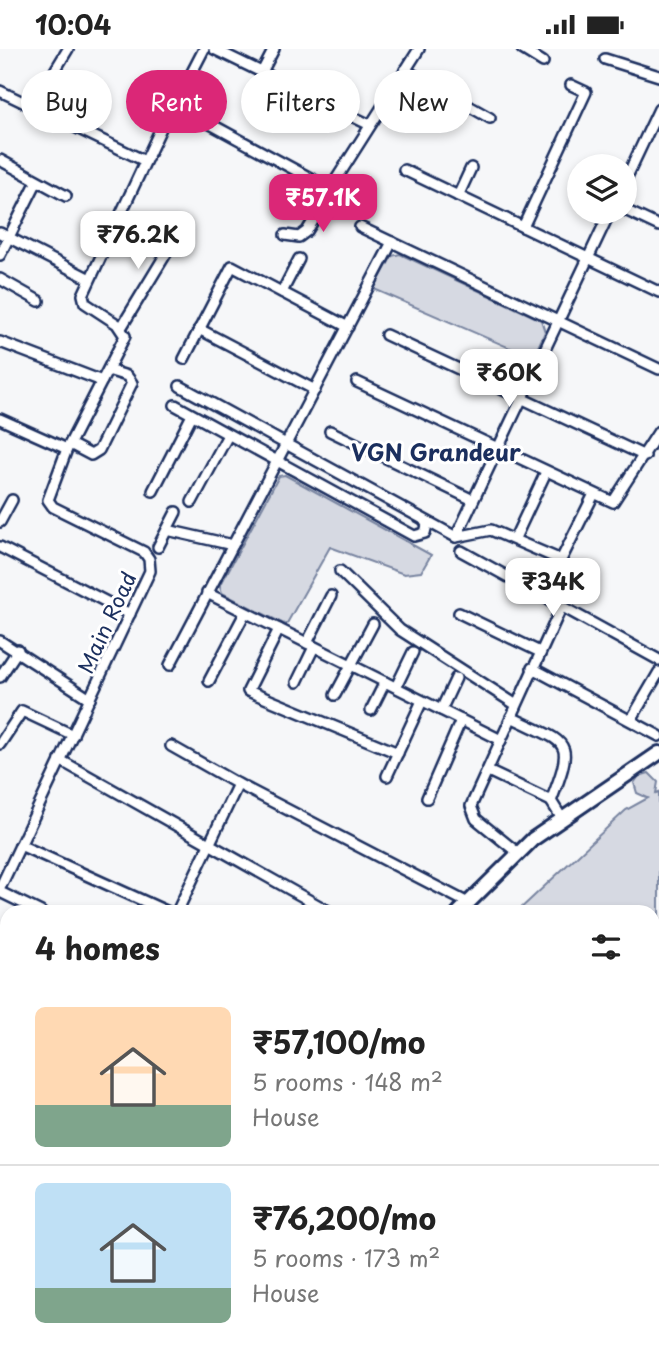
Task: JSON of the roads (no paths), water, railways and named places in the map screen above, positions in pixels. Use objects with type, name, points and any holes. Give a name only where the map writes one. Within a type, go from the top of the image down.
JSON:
[{"type":"street","points":[[55,70],[68,49]]},
{"type":"street","points":[[193,70],[204,49]]},
{"type":"street","points":[[214,49],[257,70]]},
{"type":"street","points":[[262,70],[274,49]]},
{"type":"street","points":[[405,70],[419,49]]},
{"type":"street","points":[[522,49],[542,62]]},
{"type":"street","points":[[605,59],[659,76]]},
{"type":"street","points":[[523,227],[586,92],[571,85]]},
{"type":"street","points":[[0,91],[21,101]]},
{"type":"street","points":[[472,108],[490,118]]},
{"type":"street","points":[[637,156],[659,109]]},
{"type":"street","points":[[285,235],[299,237],[307,232],[374,119]]},
{"type":"street","points":[[360,120],[370,125]]},
{"type":"street","points":[[87,133],[143,160]]},
{"type":"street","points":[[159,133],[143,160],[88,278],[83,295],[85,303],[121,328],[181,229]]},
{"type":"street","points":[[227,133],[323,185],[336,184]]},
{"type":"street","points":[[0,160],[65,196]]},
{"type":"street","points":[[458,196],[471,168]]},
{"type":"street","points":[[404,170],[659,292]]},
{"type":"street","points":[[0,255],[4,235],[37,181]]},
{"type":"street","points":[[637,216],[659,226]]},
{"type":"street","points":[[456,537],[604,224]]},
{"type":"street","points":[[360,227],[659,369]]},
{"type":"street","points":[[4,235],[88,278]]},
{"type":"street","points":[[170,665],[392,242]]},
{"type":"street","points":[[282,292],[299,259]]},
{"type":"street","points":[[184,359],[232,266],[348,327]]},
{"type":"street","points":[[0,279],[39,301]]},
{"type":"street","name":"Main Road","points":[[0,890],[150,571],[149,559],[144,552],[53,507],[48,496],[68,446],[125,336],[121,328]]},
{"type":"street","points":[[199,329],[315,390]]},
{"type":"street","points":[[386,335],[645,456]]},
{"type":"street","points":[[0,342],[102,381]]},
{"type":"street","points":[[0,419],[91,455],[99,450],[132,383],[127,376],[108,370]]},
{"type":"street","points":[[357,383],[613,502],[659,431]]},
{"type":"street","points":[[180,386],[456,537],[491,530],[515,538],[561,560],[594,494]]},
{"type":"street","points":[[174,405],[414,536],[423,535],[427,529],[426,522],[420,517]]},
{"type":"street","points":[[153,491],[192,415]]},
{"type":"street","points":[[330,431],[473,500]]},
{"type":"street","points":[[192,502],[228,435]]},
{"type":"street","points":[[515,538],[546,472]]},
{"type":"street","points":[[0,522],[12,500]]},
{"type":"street","points":[[158,547],[176,512]]},
{"type":"street","points":[[167,530],[233,545]]},
{"type":"street","points":[[0,547],[130,614]]},
{"type":"street","points":[[461,551],[659,660]]},
{"type":"street","points":[[340,571],[400,630],[515,704]]},
{"type":"street","points":[[207,593],[501,740]]},
{"type":"street","points":[[297,682],[331,596]]},
{"type":"street","points":[[518,853],[476,819],[470,810],[515,704],[562,606]]},
{"type":"street","points":[[209,681],[245,613]]},
{"type":"street","points":[[459,613],[540,652]]},
{"type":"street","points":[[335,695],[373,624]]},
{"type":"street","points":[[279,629],[248,691],[398,753]]},
{"type":"street","points":[[0,641],[18,650],[90,699]]},
{"type":"street","points":[[0,677],[18,650]]},
{"type":"street","points":[[396,687],[413,652]]},
{"type":"street","points":[[532,668],[659,736]]},
{"type":"street","points":[[631,720],[659,672]]},
{"type":"street","points":[[441,710],[456,678]]},
{"type":"street","points":[[371,710],[385,682]]},
{"type":"street","points":[[387,776],[422,701]]},
{"type":"street","points":[[0,744],[22,711],[73,735]]},
{"type":"street","points":[[510,717],[557,740],[565,749],[565,768],[551,801]]},
{"type":"street","points":[[426,798],[461,720]]},
{"type":"street","points":[[171,746],[460,905]]},
{"type":"street","points":[[466,905],[518,853],[561,817],[659,753]]},
{"type":"street","points":[[60,760],[318,905]]},
{"type":"street","points":[[488,771],[551,801],[561,817]]},
{"type":"street","points":[[181,905],[238,784]]},
{"type":"street","points":[[20,845],[153,905]]},
{"type":"street","points":[[0,890],[28,905]]},
{"type":"district","name":"VGN Grandeur","points":[[436,451]]}]
